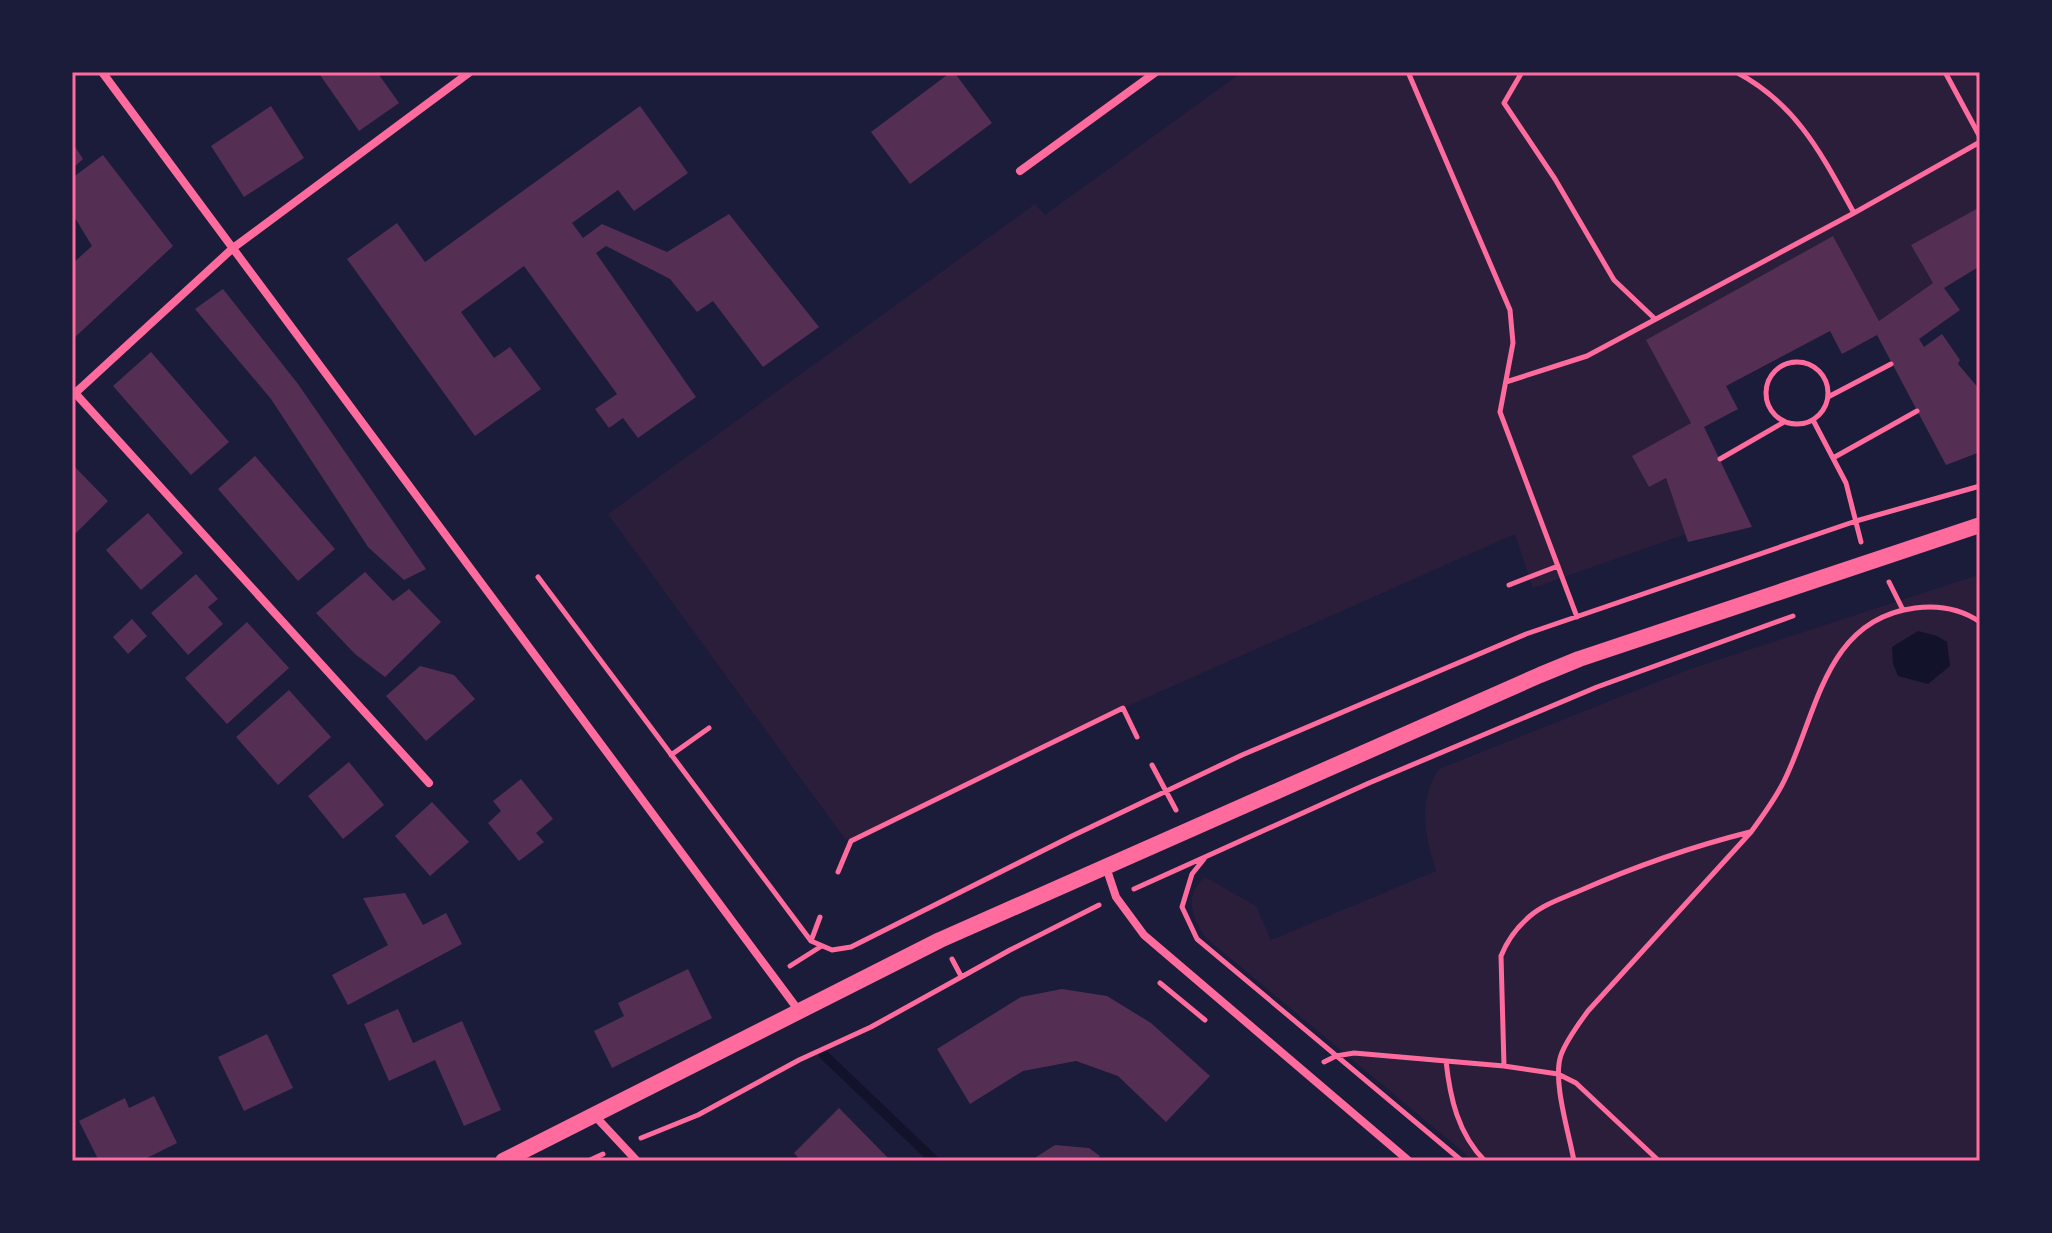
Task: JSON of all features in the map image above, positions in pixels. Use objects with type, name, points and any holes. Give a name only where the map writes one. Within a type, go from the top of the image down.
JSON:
[{"type":"main road","points":[[503,1161],[940,940],[1579,659],[1980,525]]},
{"type":"street","points":[[102,72],[799,1011]]},
{"type":"street","points":[[429,783],[73,395],[233,248],[470,72]]},
{"type":"street","points":[[1020,171],[1156,72]]},
{"type":"street","points":[[1106,867],[1116,897],[1144,935],[1409,1161]]},
{"type":"street","points":[[595,1116],[637,1161]]},
{"type":"path","points":[[1408,72],[1510,310],[1513,343],[1500,412],[1577,617]]},
{"type":"path","points":[[1522,72],[1504,103],[1555,179],[1614,280],[1654,318]]},
{"type":"path","points":[[1736,72],[1745,74],[1775,96],[1814,139],[1854,213]]},
{"type":"path","points":[[1506,382],[1587,356],[1854,213],[1980,139],[1945,72]]},
{"type":"path","points":[[1977,72],[1980,77]]},
{"type":"path","points":[[1797,361],[1817,369],[1824,376],[1828,397],[1820,414],[1799,425],[1784,422],[1768,407],[1766,386],[1770,376],[1786,363],[1797,361]]},
{"type":"path","points":[[1828,397],[1891,364]]},
{"type":"path","points":[[1833,458],[1917,411]]},
{"type":"path","points":[[1813,420],[1846,483],[1866,563]]},
{"type":"path","points":[[1720,459],[1784,422]]},
{"type":"path","points":[[538,577],[811,941],[832,950],[851,947],[1242,755],[1512,640],[1856,521],[1980,486]]},
{"type":"path","points":[[1509,585],[1558,566]]},
{"type":"path","points":[[1875,587],[1889,582],[1903,610]]},
{"type":"path","points":[[1574,1161],[1558,1074],[1560,1057],[1568,1040],[1588,1011],[1751,832],[1783,784],[1816,697],[1847,644],[1878,618],[1903,610],[1932,607],[1953,610],[1969,614],[1980,622]]},
{"type":"path","points":[[1462,1161],[1197,939],[1182,907],[1192,874],[1206,857],[1369,783],[1597,687],[1803,613]]},
{"type":"path","points":[[838,872],[851,841],[1123,708],[1137,737]]},
{"type":"path","points":[[671,755],[709,728]]},
{"type":"path","points":[[1152,765],[1176,811]]},
{"type":"path","points":[[1504,1066],[1501,956],[1508,941],[1529,917],[1543,907],[1621,872],[1683,849],[1751,832]]},
{"type":"path","points":[[811,941],[820,917]]},
{"type":"path","points":[[774,976],[820,947]]},
{"type":"path","points":[[622,1145],[698,1115],[799,1060],[871,1027],[1010,950]]},
{"type":"path","points":[[1160,983],[1205,1020]]},
{"type":"path","points":[[1305,1072],[1336,1056],[1354,1053],[1504,1066],[1558,1074],[1576,1083],[1659,1161]]},
{"type":"path","points":[[1446,1061],[1456,1116],[1485,1161]]},
{"type":"shaded area","points":[[1242,72],[1980,72],[1980,207],[1911,245],[1933,283],[1879,321],[1833,236],[1647,340],[1691,423],[1633,456],[1649,487],[1666,478],[1686,534],[1533,588],[1515,534],[1128,706],[856,841],[845,839],[608,514],[1035,204],[1045,215]]},
{"type":"shaded area","points":[[1975,576],[1980,581],[1980,1161],[1474,1161],[1206,938],[1197,922],[1192,899],[1198,884],[1205,877],[1256,906],[1271,940],[1436,871],[1426,832],[1425,806],[1439,769],[1690,669]]},
{"type":"shaded area","points":[[1918,631],[1947,642],[1950,666],[1928,684],[1898,676],[1893,664],[1892,647]]},
{"type":"building","points":[[318,72],[377,72],[399,103],[359,131]]},
{"type":"building","points":[[951,72],[992,123],[910,184],[871,132]]},
{"type":"building","points":[[271,106],[304,158],[244,197],[211,146]]},
{"type":"building","points":[[640,106],[688,173],[634,211],[618,190],[572,223],[583,238],[602,224],[667,252],[729,214],[819,327],[763,367],[713,301],[697,312],[670,279],[606,246],[596,253],[696,397],[638,438],[623,418],[609,428],[595,409],[617,394],[524,266],[461,312],[494,358],[510,347],[541,389],[475,436],[347,259],[397,223],[425,262]]},
{"type":"building","points":[[72,142],[83,159],[72,169]]},
{"type":"building","points":[[103,155],[173,246],[72,340],[72,264],[92,246],[72,213],[72,178]]},
{"type":"building","points":[[1980,207],[1980,266],[1944,288],[1960,310],[1919,339],[1924,347],[1942,334],[1960,360],[1958,364],[1980,390],[1980,452],[1946,465],[1877,335],[1842,354],[1830,331],[1726,386],[1738,409],[1704,427],[1752,527],[1688,542],[1666,478],[1649,487],[1632,456],[1691,423],[1646,340],[1833,236],[1879,321],[1933,283],[1911,245]]},
{"type":"building","points":[[223,289],[298,384],[426,569],[404,580],[368,547],[271,399],[195,309]]},
{"type":"building","points":[[151,352],[229,442],[191,475],[113,386]]},
{"type":"building","points":[[255,456],[335,549],[298,581],[218,489]]},
{"type":"building","points":[[72,464],[108,501],[72,537]]},
{"type":"building","points":[[148,513],[183,553],[141,590],[106,550]]},
{"type":"building","points":[[365,572],[393,601],[409,589],[441,622],[385,677],[355,654],[316,613]]},
{"type":"building","points":[[196,574],[218,599],[208,607],[223,624],[188,655],[151,613]]},
{"type":"building","points":[[132,619],[147,636],[128,654],[113,637]]},
{"type":"building","points":[[247,622],[289,668],[227,724],[185,678]]},
{"type":"building","points":[[420,666],[454,675],[475,699],[426,741],[386,696]]},
{"type":"building","points":[[289,690],[331,737],[278,785],[236,737]]},
{"type":"building","points":[[349,762],[384,805],[343,839],[308,796]]},
{"type":"building","points":[[521,779],[553,819],[536,833],[544,842],[519,861],[488,823],[501,811],[493,801]]},
{"type":"building","points":[[432,802],[469,842],[430,876],[395,836]]},
{"type":"building","points":[[405,893],[423,925],[446,913],[462,944],[348,1005],[332,975],[388,945],[363,898]]},
{"type":"building","points":[[688,969],[712,1018],[612,1068],[594,1031],[624,1016],[618,1003]]},
{"type":"building","points":[[1062,989],[1107,996],[1151,1023],[1210,1076],[1166,1122],[1118,1076],[1076,1061],[1023,1071],[970,1104],[937,1049],[1021,997]]},
{"type":"building","points":[[398,1009],[413,1043],[462,1021],[501,1110],[464,1126],[435,1060],[389,1081],[364,1024]]},
{"type":"building","points":[[267,1034],[293,1088],[244,1111],[218,1057]]},
{"type":"building","points":[[154,1096],[177,1143],[141,1161],[99,1161],[79,1121],[125,1098],[129,1108]]},
{"type":"building","points":[[839,1108],[891,1161],[801,1161],[794,1153]]},
{"type":"building","points":[[1055,1145],[1089,1148],[1100,1156],[1095,1161],[1030,1161]]},
{"type":"waterway","points":[[824,1055],[935,1161]]}]
